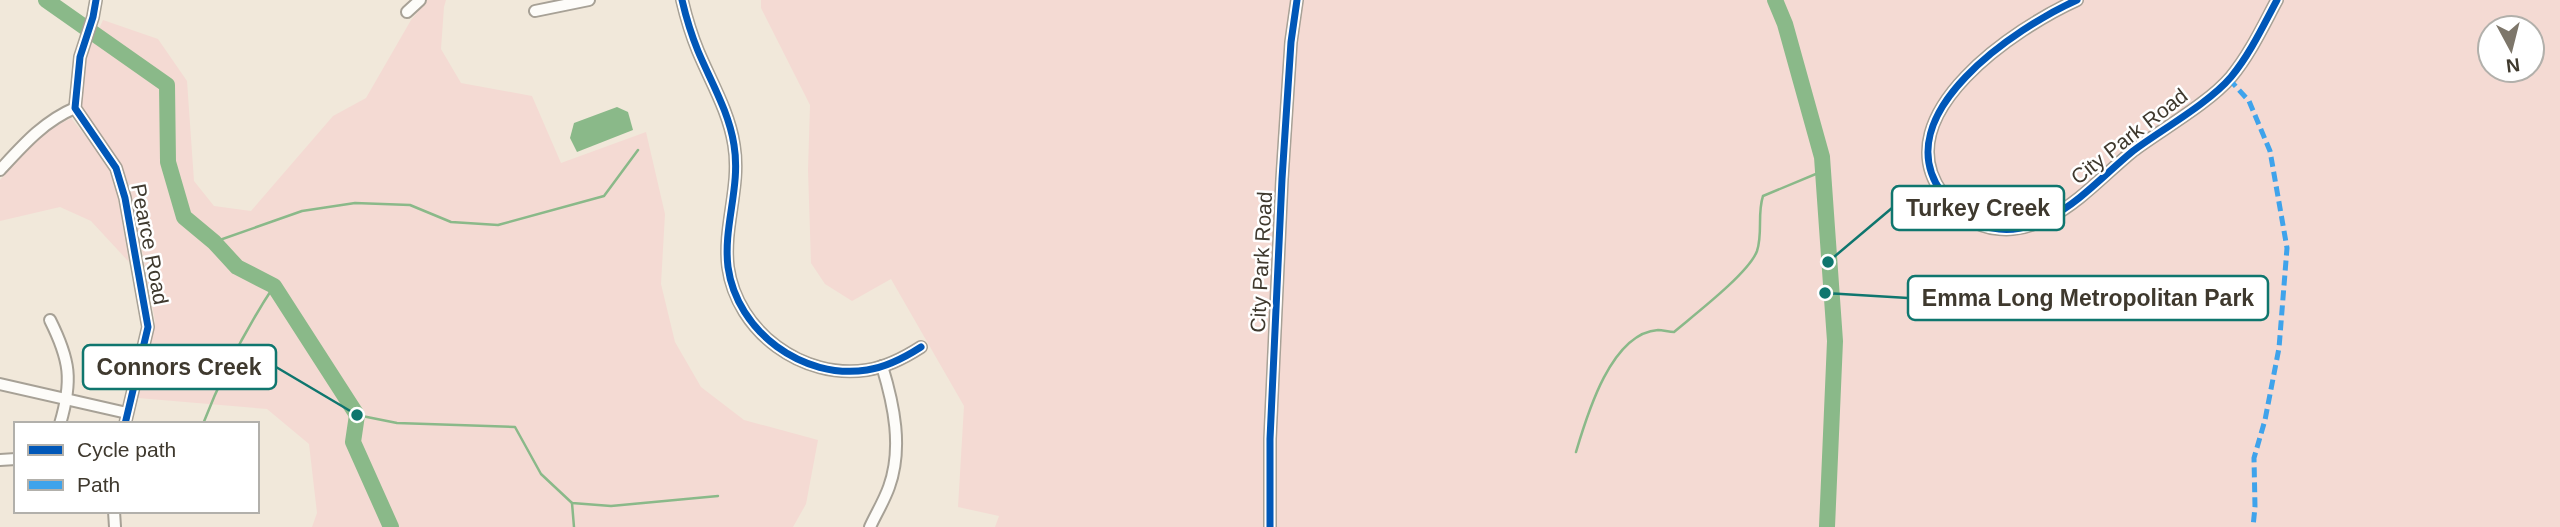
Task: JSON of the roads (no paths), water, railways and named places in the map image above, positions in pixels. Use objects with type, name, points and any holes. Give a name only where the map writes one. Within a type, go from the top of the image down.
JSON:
[{"type":"street","points":[[0,170],[39,129],[75,108],[80,57],[96,0]]},
{"type":"street","points":[[407,12],[420,0]]},
{"type":"street","points":[[535,11],[589,0]]},
{"type":"street","points":[[682,0],[692,36],[724,108],[734,144],[737,179],[727,258],[733,286],[755,328],[776,347],[803,362],[833,370],[859,371],[882,366],[896,362],[921,347]]},
{"type":"street","name":"City Park Road","points":[[1270,527],[1270,439],[1282,192],[1291,42],[1297,0]]},
{"type":"street","name":"City Park Road","points":[[2077,0],[2029,26],[1985,58],[1957,86],[1933,124],[1930,149],[1936,184],[1951,204],[1973,221],[1986,227],[2024,227],[2058,213],[2132,153],[2212,94],[2230,79],[2244,59],[2277,0]]},
{"type":"street","name":"Pearce Road","points":[[75,108],[116,168],[125,198],[148,327],[126,418]]},
{"type":"street","points":[[50,320],[64,348],[68,370],[68,398],[61,422]]},
{"type":"street","points":[[870,527],[889,488],[896,463],[891,393],[882,366]]},
{"type":"street","points":[[0,384],[68,398],[126,418]]},
{"type":"waterway","points":[[46,0],[167,85],[168,162],[184,217],[214,242],[237,267],[274,286],[357,415],[353,442],[391,527]]},
{"type":"waterway","points":[[1775,0],[1785,24],[1822,157],[1835,341],[1827,527]]},
{"type":"waterway","points":[[214,242],[302,211],[355,203],[410,205],[451,222],[498,225],[604,196],[638,150]]},
{"type":"waterway","points":[[1576,452],[1594,398],[1614,360],[1627,345],[1641,335],[1658,330],[1674,332],[1720,293],[1743,271],[1757,251],[1763,196],[1823,171]]},
{"type":"waterway","points":[[204,422],[235,353],[274,286]]},
{"type":"waterway","points":[[357,415],[397,423],[515,427],[541,474],[572,503],[611,506],[718,496]]},
{"type":"waterway","points":[[572,503],[574,527]]},
{"type":"place","name":"Turkey Creek","points":[[1828,262]]},
{"type":"place","name":"Emma Long Metropolitan Park","points":[[1825,293]]},
{"type":"place","name":"Connors Creek","points":[[357,415]]}]
